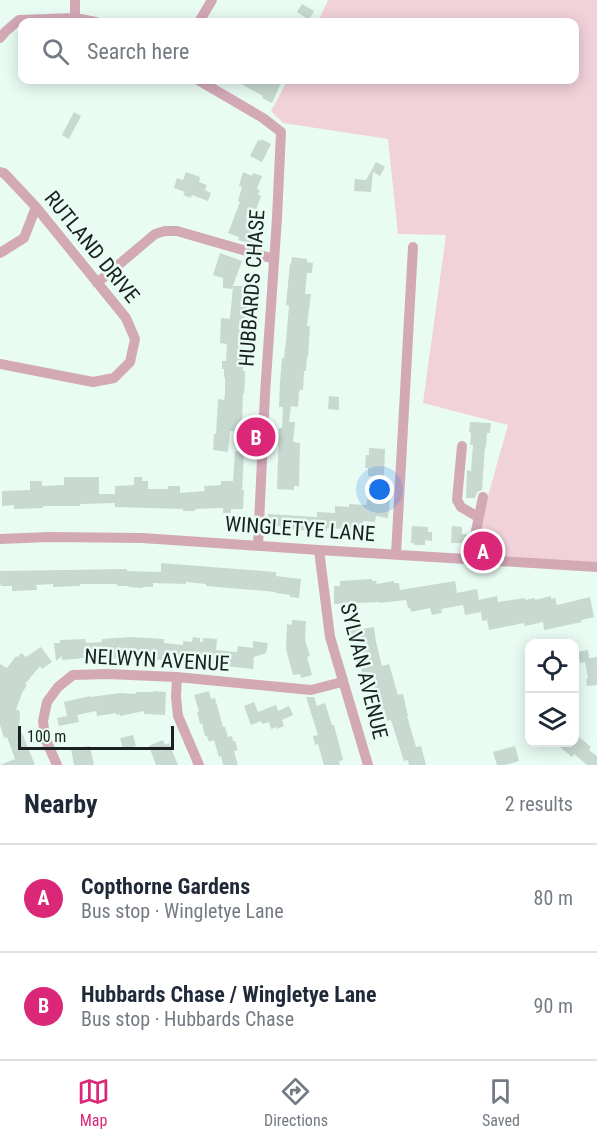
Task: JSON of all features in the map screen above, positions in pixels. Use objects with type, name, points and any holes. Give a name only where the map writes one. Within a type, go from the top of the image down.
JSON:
[{"type":"street","points":[[75,0],[75,18]]},
{"type":"street","points":[[201,18],[212,0]]},
{"type":"street","points":[[0,38],[18,21]]},
{"type":"street","name":"HUBBARDS CHASE","points":[[205,84],[263,118],[281,132],[258,546]]},
{"type":"street","name":"RUTLAND DRIVE","points":[[0,172],[4,173],[36,207],[126,318],[135,339],[130,362],[114,378],[93,382],[0,364]]},
{"type":"street","points":[[0,253],[24,238],[36,207]]},
{"type":"street","points":[[97,283],[155,234],[165,231],[177,231],[274,259]]},
{"type":"street","points":[[396,554],[413,247]]},
{"type":"street","points":[[462,446],[457,500],[461,507],[478,517]]},
{"type":"street","points":[[470,560],[483,497]]},
{"type":"street","name":"WINGLETYE LANE","points":[[0,539],[142,538],[597,567]]},
{"type":"street","name":"SYLVAN AVENUE","points":[[319,550],[330,637],[368,765]]},
{"type":"street","name":"NELWYN AVENUE","points":[[57,765],[45,738],[43,721],[47,702],[58,687],[73,675],[177,677],[311,690],[342,682]]},
{"type":"street","points":[[177,677],[178,716],[199,765]]},
{"type":"shaded area","points":[[328,0],[597,0],[597,565],[470,560],[508,425],[423,403],[446,235],[398,234],[388,139],[283,123],[271,111],[286,84],[579,84],[579,18],[320,18]]},
{"type":"building","points":[[302,4],[314,11],[310,18],[297,12]]},
{"type":"building","points":[[242,84],[281,84],[272,103],[262,98],[263,96]]},
{"type":"building","points":[[74,112],[81,116],[69,139],[62,135]]},
{"type":"building","points":[[261,139],[271,144],[262,162],[250,156],[258,140],[261,141]]},
{"type":"building","points":[[376,162],[385,167],[380,176],[373,172],[371,192],[354,191],[355,179],[366,180]]},
{"type":"building","points":[[186,172],[200,177],[199,182],[207,185],[205,190],[211,193],[208,201],[192,195],[191,198],[183,195],[185,192],[174,188],[177,178],[183,180]]},
{"type":"building","points":[[243,172],[252,176],[253,173],[262,176],[257,189],[260,190],[258,194],[261,196],[252,221],[255,222],[251,233],[254,234],[251,244],[238,240],[239,237],[228,233],[240,202],[238,201],[242,187],[239,186]]},
{"type":"building","points":[[220,253],[242,261],[232,289],[223,288],[223,278],[213,275]]},
{"type":"building","points":[[292,257],[307,259],[307,262],[313,263],[312,273],[307,273],[305,294],[311,294],[307,326],[310,326],[306,371],[304,371],[303,390],[299,392],[298,407],[291,406],[289,422],[295,422],[293,442],[300,443],[299,486],[294,486],[294,490],[277,489],[279,428],[282,428],[283,407],[279,407],[280,383],[286,341],[289,306],[286,305]]},
{"type":"building","points":[[233,286],[251,286],[249,318],[245,318],[242,423],[240,423],[239,432],[230,431],[228,452],[213,450],[218,399],[224,400],[225,395],[222,361],[226,361],[227,344],[220,343],[221,318],[230,319]]},
{"type":"building","points":[[329,396],[339,397],[339,410],[328,409]]},
{"type":"building","points":[[470,422],[491,423],[485,447],[482,490],[477,492],[475,498],[466,498],[467,470],[471,471],[473,445],[470,445]]},
{"type":"building","points":[[369,448],[385,449],[384,477],[368,476],[368,468],[365,468]]},
{"type":"building","points":[[235,451],[244,452],[243,509],[231,509],[231,513],[223,513],[223,508],[183,511],[183,509],[115,507],[115,503],[14,509],[14,505],[2,506],[2,491],[30,490],[30,481],[42,481],[42,486],[64,485],[64,477],[99,477],[99,494],[115,494],[115,486],[134,485],[134,477],[142,477],[142,481],[148,481],[148,489],[168,489],[168,486],[180,486],[180,493],[205,491],[204,486],[221,485],[221,481],[233,481]]},
{"type":"building","points":[[367,499],[390,500],[388,518],[376,516],[375,522],[363,521],[363,530],[327,528],[327,531],[299,530],[280,528],[280,526],[267,523],[268,514],[317,517],[317,512],[335,513],[335,506],[366,505]]},
{"type":"building","points":[[412,526],[428,527],[428,532],[432,532],[432,541],[425,540],[425,545],[411,543]]},
{"type":"building","points":[[452,526],[462,527],[462,534],[467,534],[466,543],[451,543]]},
{"type":"building","points":[[161,563],[276,572],[276,576],[301,579],[299,598],[276,592],[186,582],[186,584],[153,583],[153,587],[143,588],[117,586],[117,584],[53,587],[53,584],[36,585],[37,590],[12,591],[12,586],[1,586],[0,583],[0,571],[127,569],[127,571],[161,572]]},
{"type":"building","points":[[372,579],[377,584],[394,581],[394,583],[399,583],[400,590],[455,581],[457,593],[477,589],[479,600],[497,596],[498,602],[525,598],[525,600],[535,598],[535,600],[551,596],[551,599],[555,598],[557,605],[590,597],[594,617],[581,620],[582,622],[544,630],[543,622],[489,630],[487,620],[482,621],[481,612],[465,615],[463,605],[441,609],[442,613],[432,615],[430,608],[411,612],[406,600],[334,604],[334,586],[340,586],[340,581]]},
{"type":"building","points":[[292,620],[306,621],[305,640],[312,675],[301,678],[300,674],[293,675],[286,649],[287,624],[292,625]]},
{"type":"building","points":[[360,623],[361,629],[374,627],[382,666],[389,664],[398,695],[403,694],[416,747],[421,746],[426,765],[409,765],[408,760],[404,761],[391,720],[387,721],[384,709],[374,711],[367,680],[364,681],[361,672],[356,645],[351,646],[350,625]]},
{"type":"building","points":[[131,637],[164,639],[164,643],[183,645],[183,641],[192,642],[193,637],[200,638],[200,642],[203,642],[203,638],[217,639],[216,650],[237,652],[238,646],[253,648],[253,641],[268,643],[266,653],[254,657],[253,669],[163,657],[163,660],[103,658],[85,660],[85,658],[62,660],[62,656],[56,661],[54,643],[60,643],[60,640],[85,639],[86,643],[102,642],[102,639]]},
{"type":"building","points":[[41,647],[52,662],[42,669],[40,666],[25,684],[27,685],[16,710],[19,710],[20,714],[18,734],[22,733],[35,765],[0,765],[15,759],[0,725],[0,664],[7,668],[16,656],[18,657],[21,653],[26,657]]},
{"type":"building","points":[[588,650],[589,658],[597,657],[597,685],[587,686],[585,662],[580,663],[579,652]]},
{"type":"building","points":[[209,691],[211,699],[215,698],[228,737],[232,736],[235,741],[238,750],[234,751],[238,765],[223,765],[214,740],[209,742],[202,723],[200,724],[194,695]]},
{"type":"building","points":[[166,692],[165,715],[144,714],[144,711],[120,716],[116,713],[97,716],[96,711],[77,715],[79,722],[59,726],[57,718],[67,716],[64,702],[90,696]]},
{"type":"building","points":[[306,697],[314,697],[317,706],[325,703],[332,725],[334,725],[343,760],[339,761],[340,765],[324,765],[318,744],[315,745],[313,736],[318,735]]},
{"type":"building","points":[[254,702],[258,712],[276,705],[278,711],[289,706],[293,715],[282,720],[284,726],[277,729],[276,727],[271,729],[269,722],[262,724],[261,721],[251,725],[244,706]]},
{"type":"building","points":[[133,735],[136,746],[123,749],[120,738]]},
{"type":"building","points":[[579,737],[597,756],[597,765],[587,765],[574,754],[572,757],[560,747],[579,747]]},
{"type":"building","points":[[163,740],[165,745],[169,743],[178,765],[156,765],[149,746]]},
{"type":"building","points":[[90,746],[94,765],[74,765],[71,749]]},
{"type":"building","points":[[515,746],[519,761],[497,765],[493,752]]},
{"type":"place","name":"Hubbards Chase / Wingletye Lane","points":[[256,437]]},
{"type":"place","name":"Copthorne Gardens","points":[[483,551]]}]
